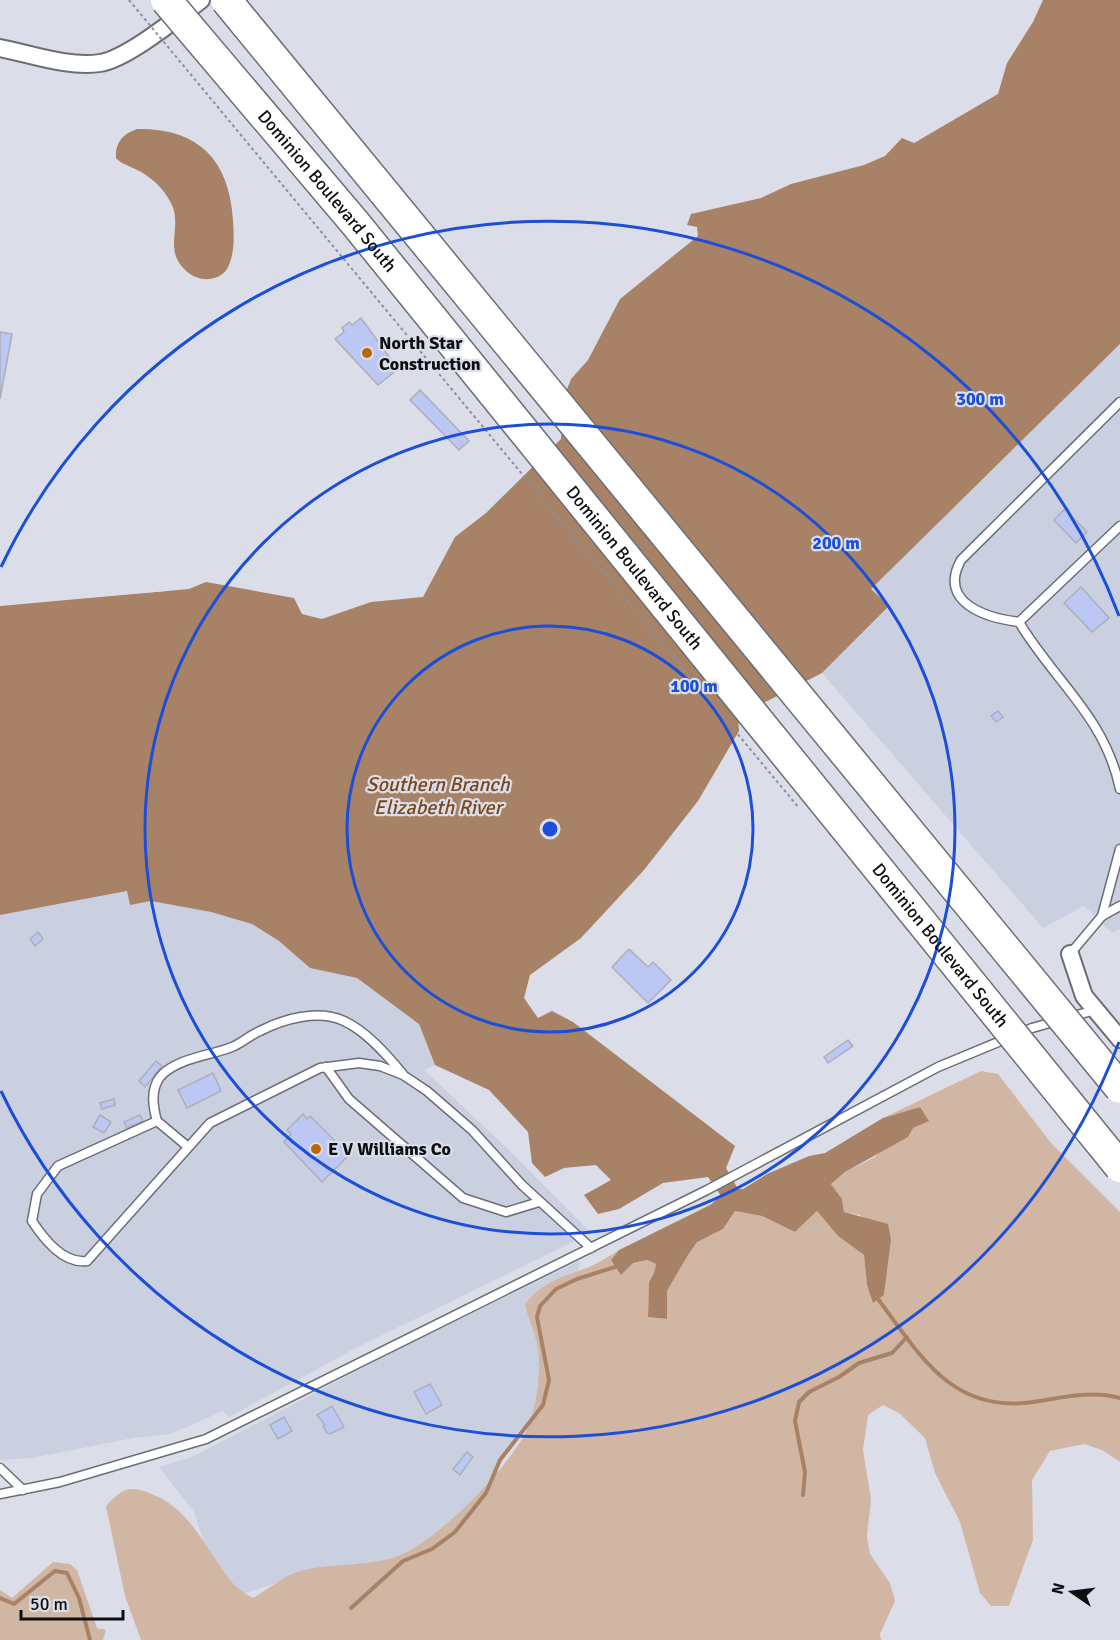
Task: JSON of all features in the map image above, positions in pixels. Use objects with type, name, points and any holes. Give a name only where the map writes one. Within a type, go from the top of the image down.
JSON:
[{"type":"highway","name":"Dominion Boulevard South","points":[[166,0],[363,232],[1120,1167]]},
{"type":"highway","points":[[226,0],[1120,1088]]},
{"type":"street","points":[[0,48],[67,62],[105,62],[166,27],[201,0]]},
{"type":"street","points":[[1070,954],[1081,989],[1095,1010],[1120,1039]]},
{"type":"lane","points":[[1120,402],[961,560],[955,570],[956,587],[969,607],[995,619],[1018,622],[1089,714],[1107,745],[1120,789]]},
{"type":"lane","points":[[1018,622],[1120,526]]},
{"type":"lane","points":[[1102,916],[1120,849]]},
{"type":"lane","points":[[1070,954],[1102,916],[1120,906]]},
{"type":"lane","points":[[0,1494],[60,1482],[206,1439],[707,1190],[938,1067],[1032,1028],[1095,1010]]},
{"type":"lane","points":[[188,1146],[157,1121],[153,1107],[153,1094],[160,1077],[174,1067],[234,1047],[258,1032],[285,1020],[312,1016],[344,1020],[386,1055],[404,1075],[472,1130],[539,1202],[591,1248]]},
{"type":"lane","points":[[157,1121],[58,1166],[52,1172],[38,1194],[32,1221],[45,1241],[71,1260],[87,1261],[210,1123],[326,1067],[359,1063],[404,1075]]},
{"type":"lane","points":[[326,1067],[349,1099],[369,1118],[464,1198],[506,1212],[539,1202]]},
{"type":"lane","points":[[0,1468],[23,1490]]},
{"type":"path","points":[[129,0],[802,811]]},
{"type":"shaded area","points":[[1120,344],[1120,929],[1112,933],[1084,906],[1043,928],[822,673],[889,607],[871,589]]},
{"type":"shaded area","points":[[128,891],[130,904],[151,901],[211,912],[252,924],[279,941],[310,968],[357,978],[419,1024],[435,1065],[424,1070],[511,1152],[591,1233],[354,1349],[229,1417],[223,1411],[171,1434],[133,1438],[32,1458],[0,1460],[0,915]]},
{"type":"shaded area","points":[[981,1071],[998,1074],[1051,1143],[1120,1212],[1120,1462],[1102,1450],[1084,1444],[1050,1451],[1032,1480],[1033,1540],[1009,1606],[991,1606],[980,1593],[960,1522],[935,1473],[925,1438],[899,1413],[883,1405],[868,1415],[863,1450],[871,1499],[867,1536],[870,1554],[890,1583],[895,1601],[880,1634],[881,1640],[141,1640],[125,1596],[106,1506],[118,1495],[128,1490],[139,1490],[154,1495],[179,1511],[197,1532],[233,1584],[253,1598],[300,1571],[378,1561],[403,1554],[419,1545],[456,1516],[493,1478],[521,1441],[534,1409],[539,1375],[539,1351],[525,1305],[538,1290],[596,1264],[619,1250],[611,1261],[633,1263],[647,1260],[656,1264],[649,1282],[648,1317],[667,1319],[667,1291],[696,1242],[723,1229],[735,1211],[762,1216],[795,1232],[817,1211],[838,1236],[864,1255],[867,1285],[873,1302],[884,1295],[891,1240],[860,1215],[844,1212],[842,1199],[831,1184],[845,1172],[875,1157],[920,1107],[883,1118]]},
{"type":"shaded area","points":[[581,1260],[543,1405],[500,1460],[486,1493],[432,1549],[365,1566],[317,1569],[223,1601],[194,1512],[159,1467],[192,1457],[399,1349]]},
{"type":"shaded area","points":[[53,1562],[70,1564],[77,1570],[97,1628],[106,1630],[103,1640],[0,1640],[0,1590],[12,1598]]},
{"type":"water","name":"Southern Branch Elizabeth River","points":[[1043,0],[1120,0],[1120,344],[871,589],[889,606],[822,673],[738,716],[739,731],[698,801],[644,870],[581,938],[530,975],[524,998],[538,1018],[552,1011],[573,1022],[735,1146],[726,1168],[738,1189],[743,1189],[767,1174],[809,1156],[825,1153],[883,1118],[920,1107],[929,1121],[913,1128],[908,1137],[845,1172],[831,1184],[842,1199],[844,1212],[888,1224],[891,1240],[884,1295],[873,1303],[867,1285],[864,1255],[838,1236],[817,1211],[795,1232],[762,1216],[735,1211],[723,1229],[697,1242],[688,1255],[667,1291],[667,1319],[648,1317],[649,1282],[656,1264],[647,1260],[633,1263],[621,1275],[611,1260],[619,1250],[710,1205],[721,1196],[708,1177],[663,1183],[619,1209],[598,1214],[584,1195],[611,1180],[596,1165],[564,1168],[545,1177],[532,1163],[528,1132],[489,1090],[435,1065],[419,1024],[357,978],[310,968],[279,941],[252,924],[211,912],[151,901],[130,905],[127,891],[0,915],[0,606],[189,589],[206,582],[294,598],[302,614],[322,619],[371,602],[423,597],[455,537],[486,513],[561,439],[562,402],[571,379],[588,360],[620,299],[698,236],[697,227],[687,225],[691,214],[761,198],[791,184],[864,165],[885,156],[902,138],[914,143],[998,94],[1007,63],[1033,22]]},
{"type":"water","points":[[137,129],[177,134],[193,141],[217,164],[225,180],[230,199],[234,232],[230,264],[219,276],[210,279],[194,277],[181,266],[174,248],[174,212],[168,198],[151,179],[116,158],[117,147],[121,139]]},
{"type":"pier","points":[[166,588],[166,591],[0,605],[0,602]]},
{"type":"building","name":"North Star Construction","points":[[361,318],[398,369],[378,385],[335,339],[344,332],[342,328],[349,322],[352,325]]},
{"type":"building","points":[[0,332],[12,334],[0,399]]},
{"type":"building","points":[[420,390],[469,441],[459,450],[410,400]]},
{"type":"building","points":[[1065,509],[1087,532],[1076,543],[1054,520]]},
{"type":"building","points":[[1081,587],[1109,618],[1092,632],[1064,603]]},
{"type":"building","points":[[998,711],[1003,717],[996,722],[991,716]]},
{"type":"building","points":[[38,932],[43,939],[35,946],[30,939]]},
{"type":"building","points":[[629,949],[648,967],[653,962],[671,980],[648,1003],[612,967]]},
{"type":"building","points":[[848,1040],[853,1046],[828,1063],[824,1057]]},
{"type":"building","points":[[156,1061],[162,1066],[145,1087],[139,1081]]},
{"type":"building","points":[[213,1073],[221,1091],[187,1108],[178,1090]]},
{"type":"building","points":[[114,1099],[115,1105],[102,1109],[100,1103]]},
{"type":"building","name":"E V Williams Co","points":[[303,1114],[307,1119],[310,1116],[349,1155],[322,1182],[284,1142],[291,1134],[287,1130]]},
{"type":"building","points":[[100,1115],[111,1122],[104,1133],[93,1127]]},
{"type":"building","points":[[140,1115],[143,1121],[127,1128],[124,1122]]},
{"type":"building","points":[[430,1384],[442,1405],[426,1414],[414,1392]]},
{"type":"building","points":[[332,1406],[344,1427],[330,1434],[327,1433],[323,1426],[325,1425],[317,1415]]},
{"type":"building","points":[[284,1417],[292,1431],[278,1439],[270,1425]]},
{"type":"building","points":[[467,1452],[473,1457],[460,1475],[453,1469]]},
{"type":"waterway","points":[[351,1608],[403,1561],[432,1549],[455,1532],[486,1493],[500,1460],[543,1405],[549,1380],[537,1317],[540,1306],[556,1289],[577,1279],[615,1267]]},
{"type":"waterway","points":[[878,1299],[924,1359],[941,1376],[959,1389],[981,1399],[1005,1403],[1087,1395],[1120,1398]]},
{"type":"waterway","points":[[803,1495],[805,1472],[795,1421],[799,1402],[809,1392],[839,1377],[859,1363],[892,1353],[907,1337]]},
{"type":"waterway","points":[[0,1598],[14,1604],[55,1571],[67,1573],[79,1598],[90,1640]]},
{"type":"place","name":"North Star Construction","points":[[367,353]]},
{"type":"place","name":"E V Williams Co","points":[[316,1149]]}]
